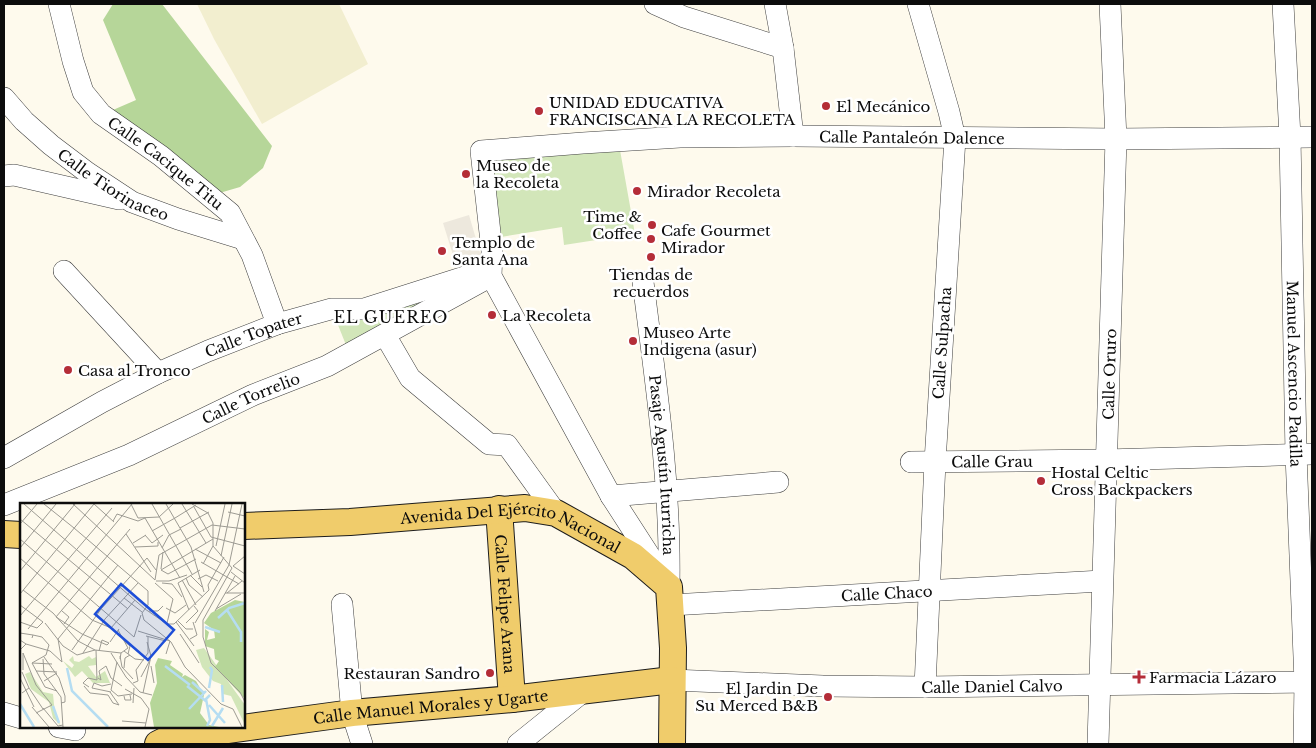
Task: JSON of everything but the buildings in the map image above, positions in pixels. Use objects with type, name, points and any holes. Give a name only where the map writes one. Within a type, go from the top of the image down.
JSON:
[{"type":"main road","name":"Avenida Del Ejército Nacional","points":[[245,526],[350,522],[498,509],[525,508],[556,513],[633,556],[670,596]]},
{"type":"main road","name":"Calle Felipe Arana","points":[[498,509],[512,699]]},
{"type":"main road","points":[[4,534],[20,535]]},
{"type":"main road","points":[[670,596],[673,648],[672,744]]},
{"type":"main road","name":"Calle Manuel Morales y Ugarte","points":[[158,744],[170,738],[186,740],[352,713],[512,699],[672,680]]},
{"type":"street","name":"Calle Cacique Titu","points":[[60,4],[83,92],[101,114],[161,156],[230,213],[252,255],[277,324]]},
{"type":"street","points":[[655,4],[684,17],[783,48]]},
{"type":"street","points":[[776,4],[783,48],[792,136]]},
{"type":"street","name":"Calle Sulpacha","points":[[918,4],[955,138],[934,462],[925,687]]},
{"type":"street","name":"Calle Oruro","points":[[1098,744],[1116,139],[1110,4]]},
{"type":"street","name":"Manuel Ascencio Padilla","points":[[1283,4],[1304,454],[1308,682],[1304,744]]},
{"type":"street","name":"Calle Tiorinaceo","points":[[4,98],[24,121],[51,144],[88,173],[132,202],[243,239]]},
{"type":"street","name":"Calle Pantaleón Dalence","points":[[491,272],[492,251],[481,151],[680,137],[792,136],[1116,139],[1312,137]]},
{"type":"street","points":[[4,176],[14,175],[132,202]]},
{"type":"street","points":[[64,271],[158,373]]},
{"type":"street","points":[[491,272],[611,496],[670,596]]},
{"type":"street","name":"Calle Topater","points":[[4,458],[102,402],[158,373],[277,324],[331,309],[364,309],[491,272]]},
{"type":"street","name":"Calle Torrelio","points":[[4,505],[129,455],[254,395],[327,366],[385,335],[491,272]]},
{"type":"street","name":"Pasaje Agustín Iturricha","points":[[643,282],[656,380],[667,491],[670,596]]},
{"type":"street","points":[[385,335],[410,378],[488,444],[507,445],[556,513]]},
{"type":"street","name":"Calle Grau","points":[[911,462],[1106,460],[1304,454]]},
{"type":"street","points":[[611,496],[778,482]]},
{"type":"street","name":"Calle Chaco","points":[[670,596],[930,590],[1102,581]]},
{"type":"street","points":[[342,604],[352,713],[362,744]]},
{"type":"street","name":"Calle Daniel Calvo","points":[[672,680],[823,686],[925,687],[1308,682]]},
{"type":"street","points":[[520,744],[584,691]]},
{"type":"street","points":[[4,713],[20,718]]},
{"type":"shaded area","points":[[197,4],[339,4],[368,64],[262,124],[214,39]]},
{"type":"shaded area","points":[[469,215],[483,263],[458,271],[443,223]]},
{"type":"green space","points":[[113,4],[162,4],[272,146],[263,168],[240,187],[216,194],[106,113],[136,100],[103,20]]},
{"type":"green space","points":[[620,150],[635,234],[564,245],[562,227],[501,237],[492,164],[496,158]]},
{"type":"green space","points":[[467,282],[348,350],[334,315]]},
{"type":"place","name":"El Mecánico","points":[[826,106]]},
{"type":"place","name":"UNIDAD EDUCATIVA FRANCISCANA LA RECOLETA","points":[[539,111]]},
{"type":"place","name":"Museo de la Recoleta","points":[[466,174]]},
{"type":"place","name":"Mirador Recoleta","points":[[637,191]]},
{"type":"place","name":"Time & Coffee","points":[[652,225]]},
{"type":"place","name":"Cafe Gourmet Mirador","points":[[651,239]]},
{"type":"place","name":"Templo de Santa Ana","points":[[442,251]]},
{"type":"place","name":"Tiendas de recuerdos","points":[[651,257]]},
{"type":"place","name":"La Recoleta","points":[[492,315]]},
{"type":"place","name":"Museo Arte Indigena (asur)","points":[[633,341]]},
{"type":"place","name":"Casa al Tronco","points":[[68,370]]},
{"type":"place","name":"Hostal Celtic Cross Backpackers","points":[[1041,481]]},
{"type":"place","name":"Restauran Sandro","points":[[490,673]]},
{"type":"place","name":"Farmacia Lázaro","points":[[1139,677]]},
{"type":"place","name":"El Jardin De Su Merced B&B","points":[[828,697]]},
{"type":"district","name":"EL GUEREO","points":[[391,317]]}]
